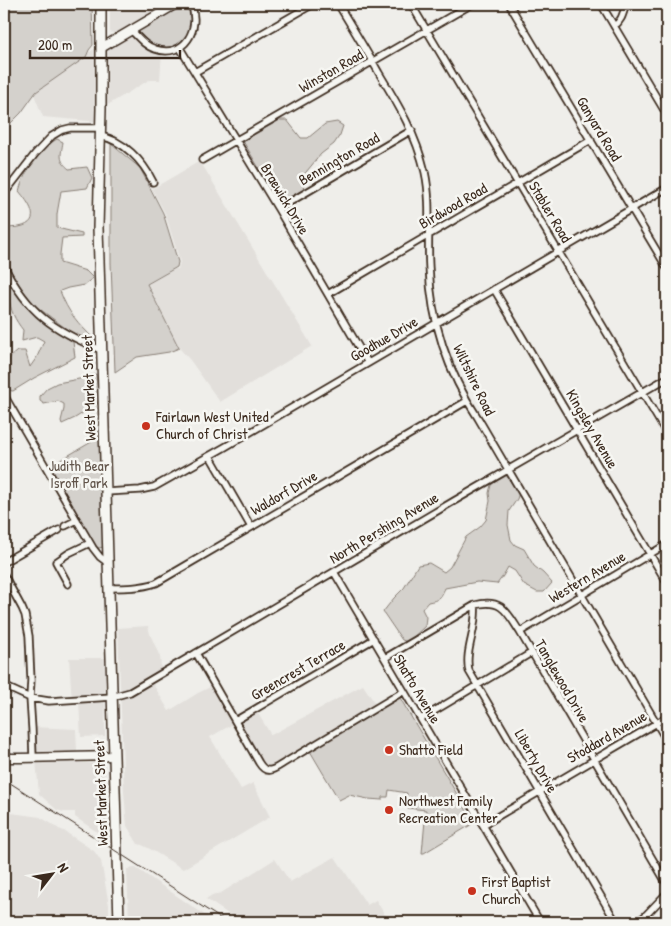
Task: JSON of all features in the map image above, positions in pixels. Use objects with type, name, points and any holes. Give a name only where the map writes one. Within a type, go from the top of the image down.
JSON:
[{"type":"main road","name":"West Market Street","points":[[101,4],[98,228],[119,922]]},
{"type":"street","points":[[101,48],[176,4]]},
{"type":"street","points":[[131,30],[144,43],[156,50],[167,51],[180,48],[194,27],[194,14],[191,4]]},
{"type":"street","points":[[195,72],[313,4]]},
{"type":"street","name":"Wiltshire Road","points":[[338,4],[401,109],[412,130],[418,148],[428,190],[430,288],[436,323],[448,359],[467,400],[667,741]]},
{"type":"street","name":"Stabler Road","points":[[411,4],[667,434]]},
{"type":"street","name":"Winston Road","points":[[202,160],[472,4]]},
{"type":"street","name":"Ganyard Road","points":[[509,4],[667,268]]},
{"type":"street","points":[[601,4],[667,115]]},
{"type":"street","points":[[614,26],[622,18],[626,4]]},
{"type":"street","name":"Braewick Drive","points":[[180,48],[368,363]]},
{"type":"street","points":[[4,194],[40,148],[52,136],[70,128],[100,132],[126,148],[140,162],[153,182]]},
{"type":"street","name":"Bennington Road","points":[[278,210],[412,130]]},
{"type":"street","name":"Birdwood Road","points":[[328,294],[591,140]]},
{"type":"street","name":"Goodhue Drive","points":[[106,492],[140,490],[154,487],[667,188]]},
{"type":"street","points":[[4,266],[33,309],[49,323],[71,337],[102,350]]},
{"type":"street","name":"Kingsley Avenue","points":[[494,289],[667,583]]},
{"type":"street","name":"North Pershing Avenue","points":[[30,698],[49,700],[112,697],[130,692],[667,378]]},
{"type":"street","points":[[4,395],[90,543],[100,558],[108,563]]},
{"type":"street","name":"Waldorf Drive","points":[[109,588],[135,587],[156,582],[467,400]]},
{"type":"street","points":[[210,456],[251,527]]},
{"type":"street","points":[[65,526],[76,520]]},
{"type":"street","points":[[4,562],[58,530]]},
{"type":"street","points":[[68,584],[56,562],[69,553],[90,543]]},
{"type":"street","name":"Western Avenue","points":[[520,632],[667,544]]},
{"type":"street","name":"Shatto Avenue","points":[[334,572],[540,922]]},
{"type":"street","points":[[4,575],[19,601],[27,622],[33,758]]},
{"type":"street","name":"Tanglewood Drive","points":[[476,605],[485,602],[494,603],[507,612],[667,884]]},
{"type":"street","points":[[385,658],[476,605]]},
{"type":"street","name":"Liberty Drive","points":[[476,605],[476,620],[468,655],[469,671],[616,922]]},
{"type":"street","name":"Greencrest Terrace","points":[[235,721],[374,639]]},
{"type":"street","points":[[196,653],[261,766],[266,770],[271,770],[308,750],[404,691]]},
{"type":"street","points":[[420,719],[531,653]]},
{"type":"street","points":[[4,686],[30,698]]},
{"type":"street","name":"Stoddard Avenue","points":[[483,825],[667,717]]},
{"type":"street","points":[[4,756],[11,758],[33,758],[113,756]]},
{"type":"street","points":[[637,922],[667,893]]},
{"type":"shaded area","points":[[110,4],[169,4],[116,34],[110,32]]},
{"type":"shaded area","points":[[131,30],[144,43],[162,51],[160,80],[149,80],[101,109],[100,122],[43,117],[33,92],[94,49],[101,48]]},
{"type":"shaded area","points":[[200,161],[312,346],[220,402],[180,349],[148,284],[174,269],[178,269],[180,262],[165,213],[152,189]]},
{"type":"shaded area","points":[[148,626],[160,657],[161,667],[153,684],[169,711],[212,686],[233,724],[210,737],[241,789],[253,783],[270,817],[183,869],[138,844],[127,826],[118,628]]},
{"type":"shaded area","points":[[69,658],[105,658],[105,736],[81,737],[79,702],[72,702]]},
{"type":"shaded area","points":[[363,685],[376,705],[270,767],[264,764],[241,724],[244,719],[257,712],[271,735]]},
{"type":"shaded area","points":[[33,727],[76,729],[77,751],[72,763],[103,763],[105,765],[106,838],[75,817],[75,812],[57,810],[39,794]]},
{"type":"shaded area","points":[[4,812],[40,817],[94,851],[101,861],[109,905],[109,922],[4,922]]},
{"type":"shaded area","points":[[335,857],[367,905],[376,900],[389,922],[240,922],[206,899],[221,893],[275,859],[290,882]]},
{"type":"shaded area","points":[[136,868],[215,922],[129,922],[127,869]]},
{"type":"green space","points":[[4,4],[92,4],[93,45],[86,57],[36,92],[21,113],[4,130],[5,54]]},
{"type":"green space","points":[[183,4],[188,4],[191,18],[190,30],[185,39],[178,45],[169,48],[158,47],[148,41],[138,31]]},
{"type":"green space","points":[[280,120],[287,120],[301,138],[308,138],[325,124],[337,122],[343,126],[334,144],[321,154],[302,177],[304,192],[281,202],[243,141]]},
{"type":"green space","points":[[57,139],[63,142],[61,157],[63,163],[69,169],[87,167],[92,178],[87,188],[61,191],[57,214],[57,228],[82,234],[82,237],[62,238],[60,263],[86,271],[93,278],[84,285],[60,291],[66,306],[96,342],[91,343],[68,330],[33,304],[14,277],[4,254],[4,229],[19,227],[31,221],[32,211],[30,206],[19,191],[25,175],[38,154]]},
{"type":"green space","points":[[111,144],[140,168],[163,213],[178,262],[177,267],[147,284],[179,348],[169,352],[137,357],[115,372],[111,263]]},
{"type":"green space","points":[[4,272],[16,291],[44,323],[73,342],[75,357],[13,391],[6,390],[4,387],[4,369],[5,371],[8,367],[10,357],[17,351],[25,351],[30,367],[44,341],[37,337],[22,341],[23,330],[13,315],[9,297],[4,298]]},
{"type":"green space","points":[[96,374],[99,399],[97,404],[75,418],[62,424],[64,404],[58,401],[44,404],[40,401],[40,396],[47,388],[57,383]]},
{"type":"green space","name":"Judith Bear Isroff Park","points":[[100,437],[103,547],[99,548],[96,547],[50,466]]},
{"type":"green space","points":[[505,474],[519,493],[509,511],[508,525],[511,540],[515,545],[524,549],[534,566],[552,583],[544,592],[537,592],[524,585],[515,571],[508,567],[497,584],[477,582],[445,588],[439,598],[428,602],[422,609],[426,617],[425,626],[408,642],[402,640],[383,612],[404,588],[418,565],[429,563],[444,572],[450,567],[466,537],[486,520],[491,485]]},
{"type":"green space","points":[[400,698],[474,823],[424,853],[422,853],[426,810],[407,808],[414,802],[406,800],[407,793],[389,790],[388,797],[382,797],[382,800],[349,795],[339,800],[310,751]]},
{"type":"railway","points":[[4,779],[226,922]]},
{"type":"place","name":"Fairlawn West United Church of Christ","points":[[146,426]]},
{"type":"place","name":"Shatto Field","points":[[389,750]]},
{"type":"place","name":"Northwest Family Recreation Center","points":[[389,810]]},
{"type":"place","name":"First Baptist Church","points":[[472,891]]}]
